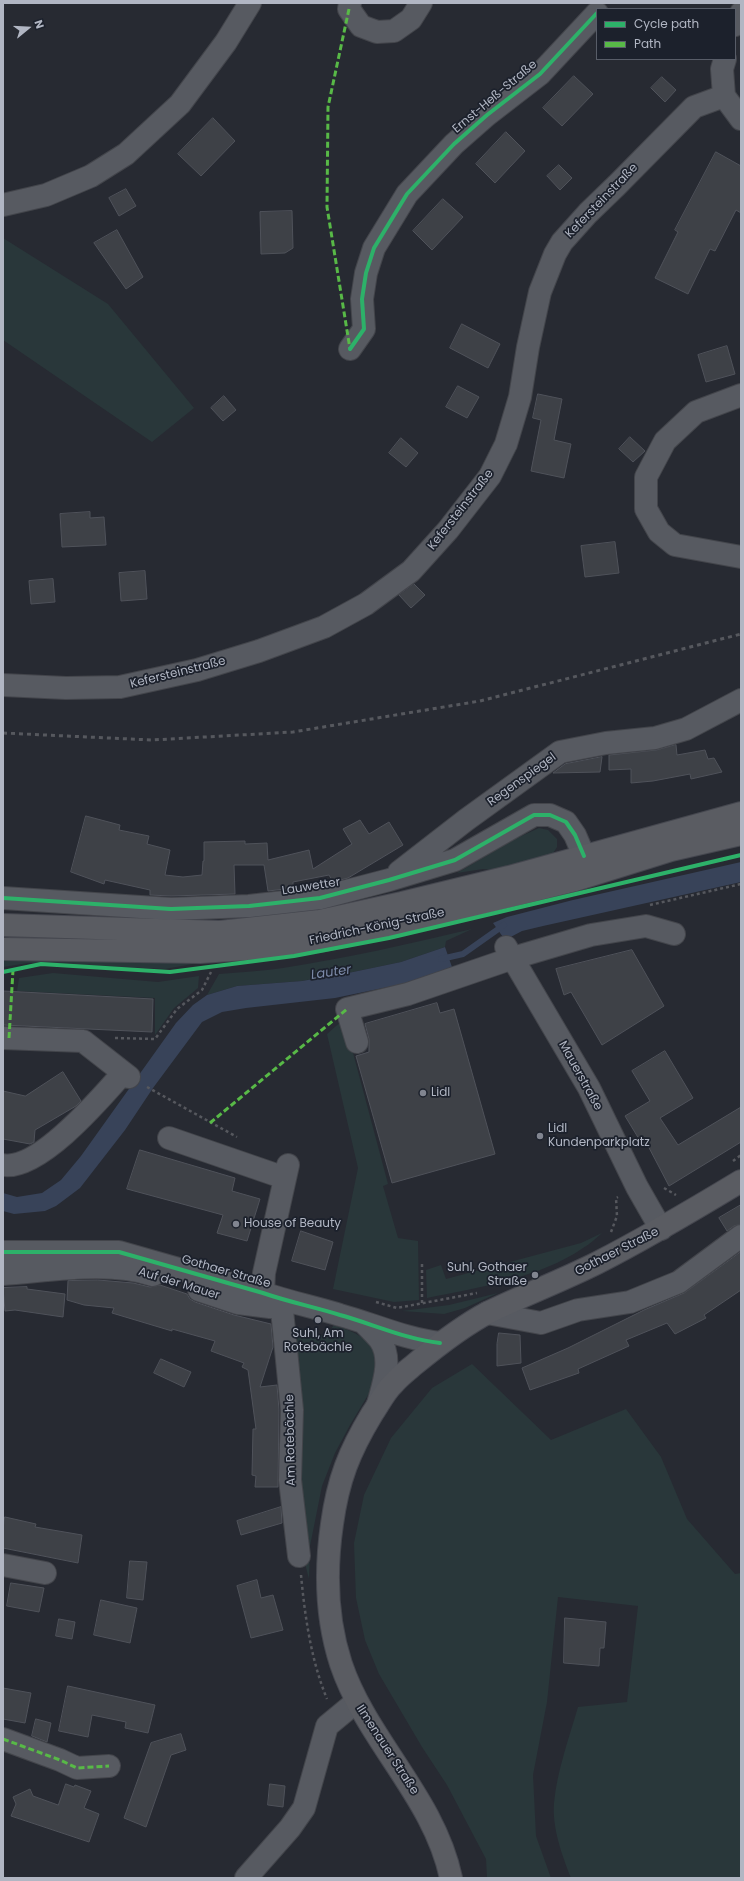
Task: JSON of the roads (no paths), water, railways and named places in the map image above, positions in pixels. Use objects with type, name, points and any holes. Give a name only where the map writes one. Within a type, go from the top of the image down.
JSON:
[{"type":"main road","name":"Friedrich-König-Straße","points":[[3,925],[220,932],[320,921],[402,904],[741,813]]},
{"type":"main road","name":"Friedrich-König-Straße","points":[[3,949],[200,952],[261,948],[324,940],[398,924],[575,880],[671,850],[741,834]]},
{"type":"main road","name":"Gothaer Straße","points":[[440,1343],[487,1313],[596,1264],[660,1229],[741,1181]]},
{"type":"main road","name":"Ilmenauer Straße","points":[[440,1343],[393,1383],[378,1404],[359,1436],[344,1466],[335,1499],[327,1571],[327,1602],[333,1637],[356,1702],[425,1810],[440,1839],[451,1878]]},
{"type":"street","points":[[3,205],[46,195],[91,176],[126,154],[180,104],[226,42],[250,3]]},
{"type":"street","points":[[350,3],[349,9],[361,26],[377,32],[394,31],[416,11]]},
{"type":"street","points":[[736,23],[741,13]]},
{"type":"street","name":"Ernst-Heß-Straße","points":[[350,349],[364,329],[362,299],[366,273],[374,248],[407,194],[454,144],[487,115],[540,74],[596,14]]},
{"type":"street","points":[[725,60],[722,69],[724,96],[741,119]]},
{"type":"street","name":"Kefersteinstraße","points":[[3,685],[66,688],[120,687],[197,670],[259,651],[324,627],[366,604],[411,571],[448,530],[490,476],[506,444],[520,397],[528,347],[540,292],[555,254],[562,242],[588,213],[618,185],[694,107],[724,96]]},
{"type":"street","points":[[741,395],[696,412],[665,441],[646,477],[646,509],[659,532],[675,545],[741,557]]},
{"type":"street","name":"Regenspiegel","points":[[389,880],[466,820],[560,752],[606,742],[655,738],[686,729],[741,700]]},
{"type":"street","name":"Lauwetter","points":[[3,898],[171,909],[249,906],[320,898],[389,880],[455,860],[534,815],[550,815],[566,822],[575,835],[584,856]]},
{"type":"street","points":[[357,1042],[346,1009],[408,994],[509,952],[592,935],[646,926],[674,934]]},
{"type":"street","name":"Mauerstraße","points":[[509,952],[589,1088],[637,1187],[660,1229]]},
{"type":"street","points":[[3,1038],[83,1041],[126,1075],[58,1140],[33,1158],[20,1164],[9,1166],[3,1165]]},
{"type":"street","points":[[169,1138],[286,1172],[264,1273],[258,1291]]},
{"type":"street","points":[[487,1313],[541,1323],[578,1310],[630,1302],[679,1282],[741,1236]]},
{"type":"street","name":"Gothaer Straße","points":[[3,1252],[119,1252],[258,1291],[284,1305],[341,1315],[418,1340],[440,1343]]},
{"type":"street","name":"Auf der Mauer","points":[[3,1274],[106,1267],[142,1271],[238,1303],[284,1305]]},
{"type":"street","name":"Am Rotebächle","points":[[284,1305],[292,1410],[290,1480],[299,1556]]},
{"type":"street","name":"Gothaer Straße","points":[[365,1324],[381,1342],[385,1356],[386,1375],[378,1404]]},
{"type":"street","points":[[3,1565],[45,1573]]},
{"type":"street","points":[[246,1878],[290,1828],[304,1808],[327,1726],[356,1702]]},
{"type":"street","points":[[3,1739],[60,1760],[77,1768],[109,1766]]},
{"type":"water","points":[[741,862],[741,882],[522,931],[505,940],[493,923],[507,917],[573,900]]},
{"type":"water","points":[[445,947],[452,967],[407,983],[335,998],[222,1012],[202,1022],[153,1088],[125,1130],[80,1188],[56,1206],[45,1211],[14,1214],[3,1211],[3,1193],[17,1197],[42,1193],[61,1180],[81,1156],[176,1023],[193,1005],[207,995],[237,986],[302,981],[353,972],[401,962]]},
{"type":"waterway","name":"Lauter","points":[[441,959],[463,954],[504,925]]},
{"type":"railway","points":[[3,733],[152,740],[293,732],[480,701],[741,634]]},
{"type":"place","name":"Lidl","points":[[423,1093]]},
{"type":"place","name":"Lidl Kundenparkplatz","points":[[540,1136]]},
{"type":"place","name":"House of Beauty","points":[[236,1224]]},
{"type":"place","name":"Suhl, Gothaer Straße","points":[[535,1275]]},
{"type":"place","name":"Suhl, Am Rotebächle","points":[[318,1320]]}]
